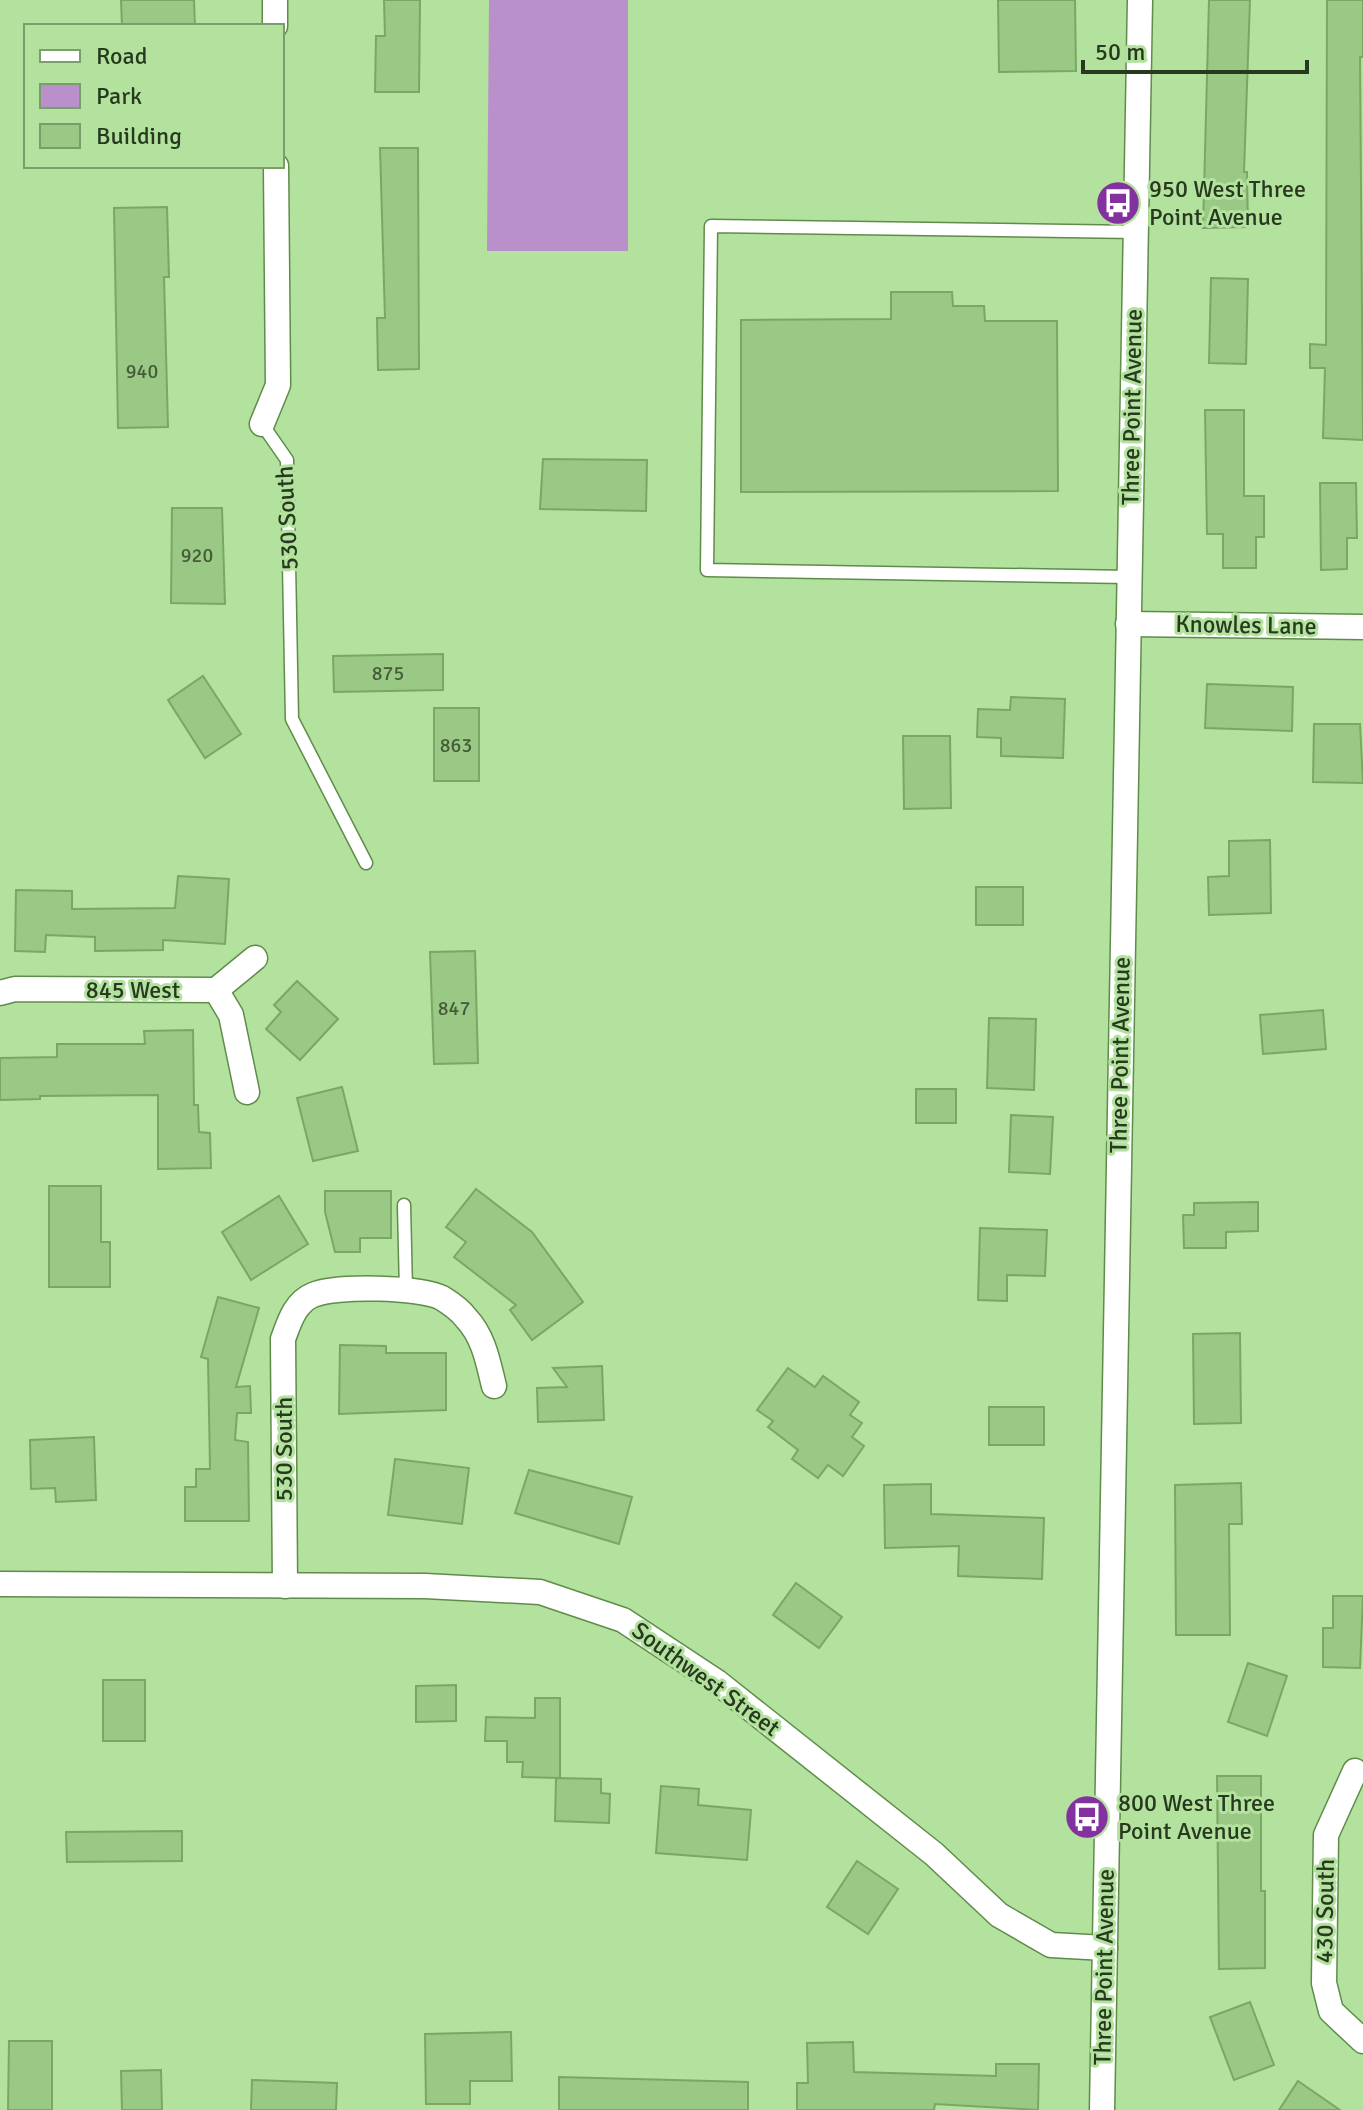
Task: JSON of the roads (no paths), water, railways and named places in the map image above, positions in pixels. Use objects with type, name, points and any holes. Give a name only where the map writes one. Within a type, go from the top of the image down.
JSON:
[{"type":"street","points":[[275,0],[275,24]]},
{"type":"street","name":"Three Point Avenue","points":[[1102,2110],[1140,0]]},
{"type":"street","name":"530 South","points":[[262,424],[278,385],[276,168]]},
{"type":"street","name":"Knowles Lane","points":[[1128,624],[1363,627]]},
{"type":"street","name":"845 West","points":[[0,993],[15,989],[216,990],[255,958]]},
{"type":"street","points":[[216,990],[231,1015],[247,1092]]},
{"type":"street","name":"530 South","points":[[285,1586],[283,1339],[292,1314],[312,1295],[336,1290],[406,1291]]},
{"type":"street","points":[[406,1291],[442,1298],[467,1318],[484,1346],[494,1386]]},
{"type":"street","name":"Southwest Street","points":[[0,1584],[540,1592],[623,1620],[729,1691],[934,1854],[999,1915],[1051,1945],[1105,1948]]},
{"type":"street","name":"430 South","points":[[1355,1771],[1326,1835],[1324,1983],[1331,2011],[1363,2041]]},
{"type":"lane","points":[[1129,577],[707,570],[711,226],[1136,232]]},
{"type":"lane","name":"530 South","points":[[262,424],[287,460],[292,719],[366,863]]},
{"type":"lane","points":[[404,1205],[406,1291]]},
{"type":"place","name":"950 West Three Point Avenue","points":[[1118,203]]},
{"type":"place","name":"800 West Three Point Avenue","points":[[1087,1817]]}]
